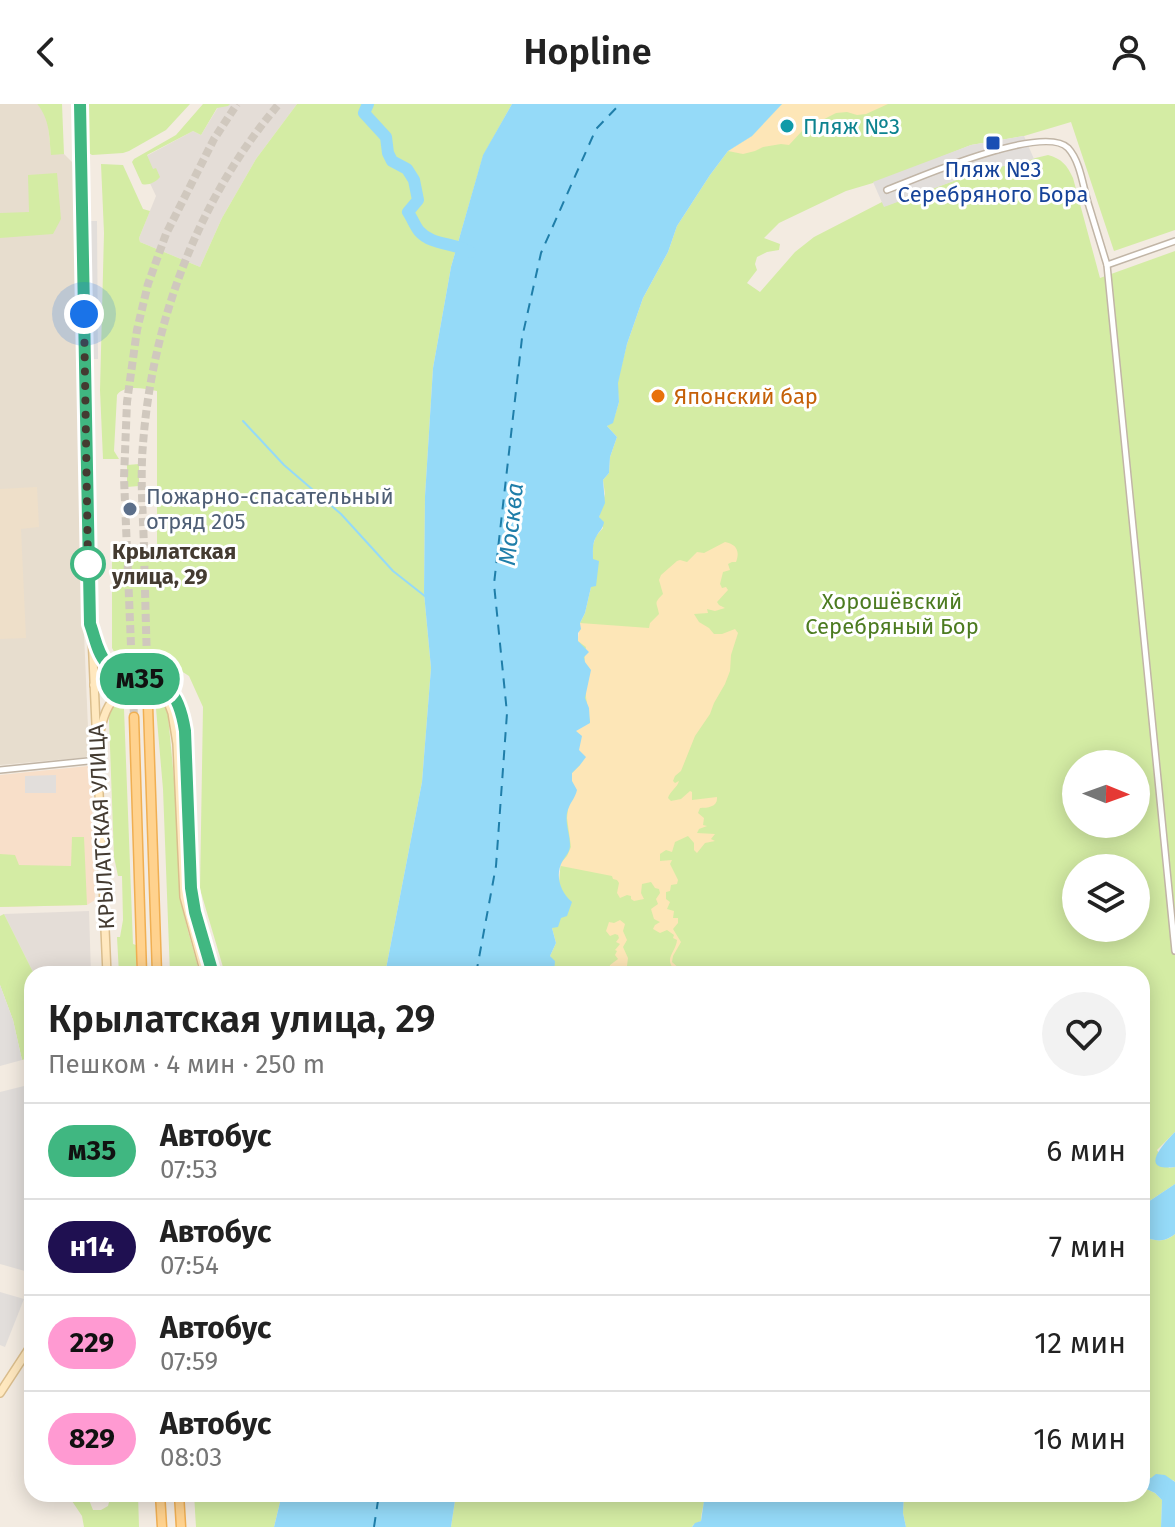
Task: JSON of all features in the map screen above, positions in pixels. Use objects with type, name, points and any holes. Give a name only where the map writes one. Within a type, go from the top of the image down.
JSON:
[{"type":"main road","name":"КРЫЛАТСКАЯ УЛИЦА","points":[[80,104],[90,624],[107,966]]},
{"type":"main road","points":[[90,624],[105,662],[161,695],[172,713],[184,897],[203,966]]},
{"type":"main road","points":[[94,685],[106,681],[137,683],[151,680],[164,685],[175,697],[185,731],[191,888],[211,966]]},
{"type":"main road","points":[[97,746],[109,704],[137,683]]},
{"type":"main road","points":[[148,706],[157,966]]},
{"type":"main road","points":[[134,717],[142,966]]},
{"type":"main road","points":[[0,1393],[24,1356]]},
{"type":"main road","points":[[160,1502],[162,1527]]},
{"type":"main road","points":[[179,1502],[181,1527]]},
{"type":"street","points":[[887,190],[965,159],[1028,144],[1055,141],[1068,148],[1078,165],[1107,265],[1175,951]]},
{"type":"street","points":[[1107,265],[1175,241]]},
{"type":"street","points":[[0,770],[98,760]]},
{"type":"shaded area","points":[[0,104],[37,104],[45,113],[51,154],[64,154],[72,162],[74,174],[80,537],[89,752],[86,757],[0,765]]},
{"type":"shaded area","points":[[220,104],[297,104],[256,159],[222,218],[200,267],[140,242],[156,196],[139,160],[193,131],[201,135]]},
{"type":"shaded area","points":[[1024,136],[1034,159],[978,172],[884,207],[873,182],[971,145]]},
{"type":"shaded area","points":[[90,221],[97,221],[98,359],[92,359]]},
{"type":"shaded area","points":[[37,487],[39,527],[21,529],[26,638],[0,639],[0,489]]},
{"type":"shaded area","points":[[88,766],[91,772],[95,900],[87,905],[0,907],[0,775]]},
{"type":"shaded area","points":[[56,775],[56,793],[25,793],[25,776]]},
{"type":"shaded area","points":[[89,911],[91,966],[30,966],[4,914]]},
{"type":"shaded area","points":[[0,985],[13,1020],[22,1060],[0,1066]]},
{"type":"shaded area","points":[[24,1086],[24,1271],[0,1264],[0,1092]]},
{"type":"shaded area","points":[[0,1292],[24,1299],[5,1347],[0,1345]]},
{"type":"green space","points":[[37,104],[62,104],[64,154],[51,155],[47,122]]},
{"type":"green space","points":[[89,104],[190,104],[166,130],[129,151],[92,155],[89,153]]},
{"type":"green space","points":[[203,104],[230,104],[217,108],[201,135],[193,131],[147,155],[160,177],[152,183],[142,184],[132,162],[134,159],[176,135]]},
{"type":"green space","points":[[297,104],[512,104],[483,156],[451,267],[433,368],[425,496],[424,593],[431,668],[422,782],[387,966],[223,966],[200,889],[203,707],[189,676],[178,669],[124,659],[116,655],[112,648],[112,559],[157,557],[157,391],[130,388],[117,395],[114,451],[119,459],[103,459],[100,390],[104,233],[101,164],[123,165],[143,209],[150,211],[140,242],[200,267],[222,218],[256,159]]},
{"type":"green space","name":"Хорошёвский Серебряный Бор","points":[[782,104],[1175,104],[1175,230],[1114,251],[1071,122],[1024,136],[971,145],[883,180],[846,191],[779,223],[764,238],[780,244],[779,250],[757,257],[757,270],[747,283],[760,292],[795,252],[814,237],[882,202],[885,206],[978,172],[1048,155],[1064,163],[1073,178],[1100,278],[1175,251],[1175,1132],[1157,1150],[1169,1168],[1175,1167],[1175,1184],[1150,1201],[1150,966],[554,966],[550,956],[556,943],[552,928],[564,896],[559,883],[580,623],[591,587],[593,545],[603,528],[599,517],[605,494],[603,480],[609,473],[610,457],[617,437],[607,426],[619,402],[617,383],[643,298],[668,252],[677,226],[728,151],[752,136]]},
{"type":"green space","points":[[57,173],[61,219],[53,234],[0,238],[0,213],[29,212],[28,175]]},
{"type":"green space","points":[[139,464],[139,486],[127,487],[127,465]]},
{"type":"green space","points":[[137,692],[151,695],[134,696],[124,709],[136,966],[119,966],[117,937],[120,937],[123,920],[122,876],[118,876],[114,857],[109,719],[118,701]]},
{"type":"green space","points":[[155,697],[165,707],[168,716],[180,898],[198,966],[170,966],[163,789]]},
{"type":"green space","points":[[72,837],[84,837],[87,905],[0,907],[0,854],[15,855],[19,865],[71,866]]},
{"type":"green space","points":[[4,914],[30,966],[24,966],[22,1060],[13,1020],[0,985],[0,916]]},
{"type":"green space","points":[[1175,1234],[1175,1482],[1150,1478],[1150,1239]]},
{"type":"green space","points":[[1150,1491],[1162,1500],[1161,1527],[906,1527],[904,1502],[1150,1502]]},
{"type":"green space","points":[[73,1502],[90,1502],[93,1510],[108,1506],[109,1502],[138,1502],[139,1527],[84,1527],[82,1516]]},
{"type":"green space","points":[[194,1502],[280,1502],[274,1527],[196,1527]]},
{"type":"green space","points":[[455,1502],[704,1502],[701,1521],[692,1527],[451,1527]]},
{"type":"sand","name":"Пляж №3","points":[[782,104],[888,104],[866,114],[836,113],[803,130],[789,145],[763,147],[743,154],[728,151],[752,136]]},
{"type":"sand","points":[[725,542],[735,547],[738,555],[736,562],[728,564],[730,570],[723,572],[720,584],[728,590],[717,602],[725,608],[715,611],[707,609],[708,613],[694,614],[714,634],[735,629],[738,633],[725,684],[695,736],[681,771],[675,776],[673,781],[679,781],[668,798],[671,801],[681,799],[690,791],[692,800],[717,797],[714,805],[700,808],[698,813],[704,818],[703,825],[707,826],[697,833],[715,834],[711,839],[715,841],[705,843],[697,853],[688,836],[675,842],[672,852],[666,850],[660,854],[660,861],[672,860],[670,864],[678,880],[666,892],[666,899],[670,902],[667,909],[674,911],[673,918],[678,918],[673,929],[681,942],[673,956],[672,962],[677,966],[672,966],[670,959],[677,940],[667,930],[660,933],[653,929],[660,922],[654,919],[651,909],[658,904],[659,889],[651,882],[642,884],[644,899],[634,901],[627,895],[620,898],[617,893],[619,883],[612,876],[560,864],[571,847],[567,818],[572,773],[580,765],[576,730],[590,722],[585,685],[586,647],[578,641],[580,623],[649,628],[659,614],[656,603],[663,594],[659,580],[661,575],[677,561],[687,562],[697,552],[704,553]]},
{"type":"sand","points":[[620,920],[625,924],[623,931],[627,940],[623,947],[628,958],[627,966],[610,966],[618,959],[615,950],[620,944],[616,942],[618,935],[610,936],[606,931],[609,922]]},
{"type":"water","name":"Москва","points":[[512,104],[782,104],[752,136],[728,151],[677,226],[668,252],[643,298],[627,344],[618,383],[619,402],[613,423],[607,426],[617,437],[610,457],[609,473],[603,480],[605,503],[599,517],[604,522],[593,545],[593,559],[599,561],[596,586],[591,587],[578,633],[578,641],[589,652],[584,657],[591,670],[585,698],[590,723],[576,731],[582,736],[579,750],[586,757],[572,773],[577,790],[567,816],[570,848],[562,862],[559,878],[572,902],[567,916],[561,918],[558,927],[552,928],[556,943],[550,956],[555,961],[555,966],[387,966],[422,782],[431,668],[424,593],[425,496],[433,368],[451,267],[483,155]]},
{"type":"water","points":[[1175,1132],[1175,1167],[1157,1165],[1157,1156]]},
{"type":"water","points":[[1175,1184],[1175,1234],[1162,1240],[1150,1239],[1150,1201]]},
{"type":"water","points":[[1156,1474],[1165,1475],[1175,1482],[1175,1527],[1161,1527],[1162,1500],[1150,1491],[1150,1478]]},
{"type":"water","points":[[280,1502],[455,1502],[451,1527],[274,1527]]},
{"type":"water","points":[[704,1502],[904,1502],[906,1527],[692,1527],[701,1521]]},
{"type":"waterway","points":[[368,104],[364,113],[386,137],[392,161],[407,169],[414,180],[418,200],[408,212],[418,229],[430,239],[470,252]]},
{"type":"waterway","points":[[243,421],[284,465],[341,514],[393,571],[426,597]]},
{"type":"ferry route","points":[[477,966],[496,866],[507,713],[494,584],[522,338],[541,253],[596,129],[620,104]]},
{"type":"ferry route","points":[[374,1527],[378,1502]]},
{"type":"tunnel","points":[[134,717],[124,478],[127,402],[137,330],[148,284],[166,234],[214,139],[237,104]]},
{"type":"tunnel","points":[[148,706],[142,470],[148,398],[157,352],[184,263],[203,220],[225,179],[279,104]]},
{"type":"bus line","name":"м35","points":[[80,104],[90,624],[105,662],[118,672],[164,685],[179,706],[185,731],[191,888],[211,966]]},
{"type":"place","name":"Пляж №3","points":[[787,126]]},
{"type":"place","name":"Пляж №3 Cеребряного Бора","points":[[993,143]]},
{"type":"place","name":"Японский бар","points":[[658,396]]},
{"type":"place","name":"Пожарно-спасательный отряд 205","points":[[130,509]]},
{"type":"place","name":"Крылатская улица, 29","points":[[88,564]]},
{"type":"route","points":[[84,314],[88,564]]}]
